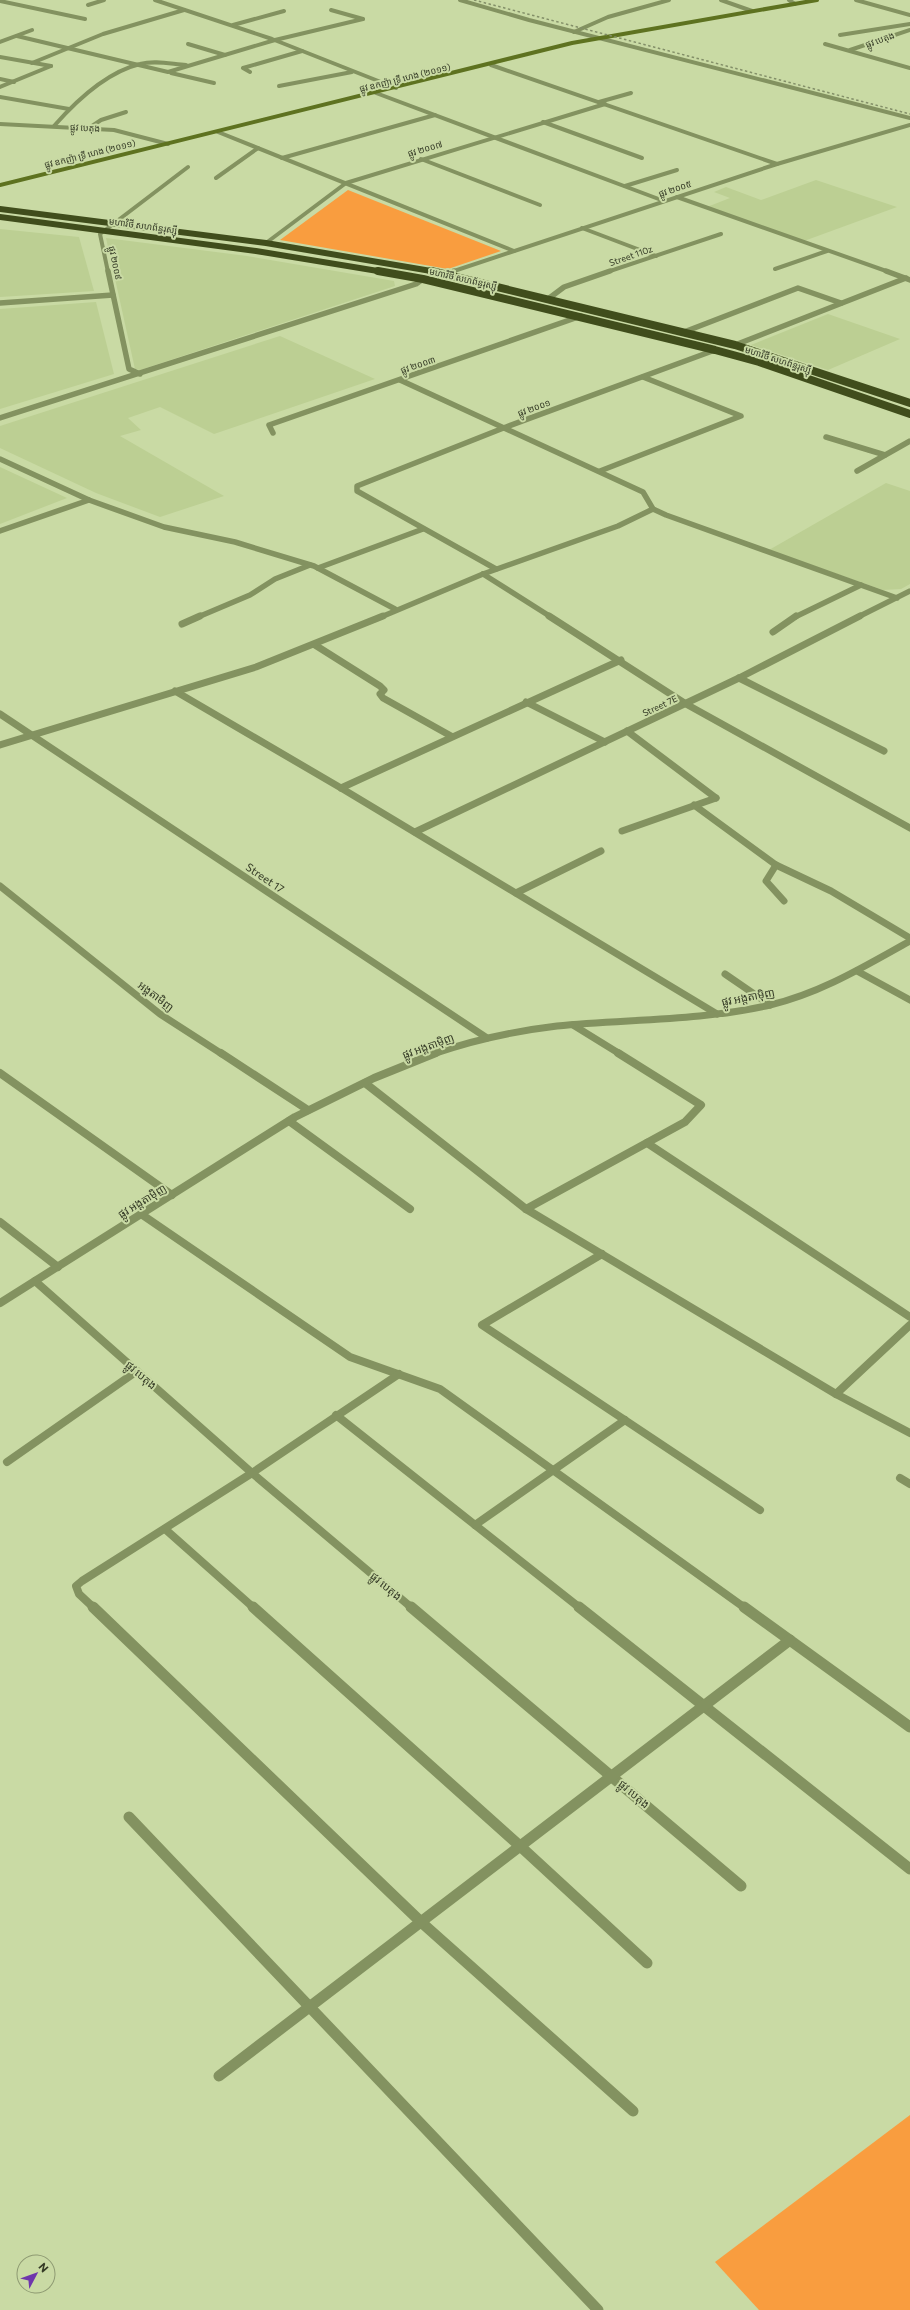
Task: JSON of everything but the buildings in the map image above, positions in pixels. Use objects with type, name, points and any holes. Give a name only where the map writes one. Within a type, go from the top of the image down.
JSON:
[{"type":"highway","name":"មហាវិថី សហព័ន្ធរុស្ស៊ី","points":[[0,209],[266,244],[446,274],[735,345],[910,403]]},
{"type":"highway","name":"មហាវិថី សហព័ន្ធរុស្ស៊ី","points":[[0,217],[269,253],[423,279],[581,316],[759,362],[910,414]]},
{"type":"main road","name":"ផ្លូវ ឧកញ៉ា ទ្រី ហេង (២០១១)","points":[[0,185],[597,38],[817,0]]},
{"type":"street","points":[[88,5],[104,0]]},
{"type":"street","points":[[155,0],[275,40],[396,88]]},
{"type":"street","points":[[460,0],[574,32],[910,118]]},
{"type":"street","points":[[653,0],[658,2]]},
{"type":"street","points":[[574,32],[608,17],[669,0]]},
{"type":"street","points":[[721,0],[752,11]]},
{"type":"street","points":[[789,0],[795,4]]},
{"type":"street","points":[[856,0],[910,16]]},
{"type":"street","points":[[1,1],[85,19]]},
{"type":"street","points":[[32,63],[70,47],[143,21],[184,10]]},
{"type":"street","points":[[168,72],[275,40],[363,19],[331,10]]},
{"type":"street","points":[[232,26],[284,11]]},
{"type":"street","points":[[840,35],[910,24]]},
{"type":"street","points":[[0,42],[32,30]]},
{"type":"street","name":"ផ្លូវ បេតុង","points":[[850,50],[910,30]]},
{"type":"street","points":[[902,32],[910,35]]},
{"type":"street","points":[[16,36],[70,47],[214,82]]},
{"type":"street","points":[[87,41],[85,47],[93,53]]},
{"type":"street","points":[[188,44],[225,55]]},
{"type":"street","points":[[825,44],[910,68]]},
{"type":"street","points":[[250,72],[243,68],[302,51]]},
{"type":"street","points":[[0,57],[51,66],[0,87]]},
{"type":"street","points":[[54,126],[69,109],[112,78],[140,64],[195,65]]},
{"type":"street","points":[[491,65],[777,164]]},
{"type":"street","points":[[278,86],[353,71]]},
{"type":"street","points":[[0,79],[14,82]]},
{"type":"street","points":[[376,93],[664,201]]},
{"type":"street","points":[[599,102],[631,93]]},
{"type":"street","points":[[0,97],[69,109]]},
{"type":"street","name":"ផ្លូវ ២០០៧","points":[[266,244],[346,183],[492,137],[605,104]]},
{"type":"street","points":[[89,128],[101,120],[126,112]]},
{"type":"street","points":[[282,158],[435,115]]},
{"type":"street","points":[[543,122],[642,158]]},
{"type":"street","name":"ផ្លូវ បេតុង","points":[[0,124],[121,131],[168,144]]},
{"type":"street","name":"ផ្លូវ ២០០៥","points":[[446,274],[514,250],[777,164],[910,125]]},
{"type":"street","points":[[218,132],[514,250]]},
{"type":"street","points":[[216,178],[258,148]]},
{"type":"street","points":[[421,159],[540,205]]},
{"type":"street","points":[[105,230],[188,167]]},
{"type":"street","points":[[625,186],[677,170]]},
{"type":"street","points":[[677,197],[908,279]]},
{"type":"street","points":[[582,228],[656,256]]},
{"type":"street","name":"ផ្លូវ ២០០៩","points":[[105,230],[100,234],[129,369],[140,374]]},
{"type":"street","name":"Street 110z","points":[[548,299],[564,287],[721,234]]},
{"type":"street","points":[[775,269],[827,250]]},
{"type":"street","points":[[0,418],[404,288],[423,279]]},
{"type":"street","points":[[735,345],[908,279]]},
{"type":"street","points":[[684,332],[798,288],[842,303]]},
{"type":"street","points":[[0,303],[113,295]]},
{"type":"street","name":"ផ្លូវ ២០០៣","points":[[273,433],[269,425],[581,316]]},
{"type":"street","name":"ផ្លូវ ២០០១","points":[[423,529],[357,492],[356,489],[360,484],[506,427],[715,350]]},
{"type":"street","points":[[600,471],[741,416],[643,377]]},
{"type":"street","points":[[400,380],[506,427],[643,492],[653,509],[898,598]]},
{"type":"street","points":[[826,437],[885,455]]},
{"type":"street","points":[[857,471],[910,441]]},
{"type":"street","points":[[0,459],[90,500],[164,527],[235,542],[318,568],[395,609]]},
{"type":"street","points":[[0,531],[90,500]]},
{"type":"street","points":[[0,745],[256,667],[315,645],[395,609],[483,574],[594,536],[644,515],[653,509]]},
{"type":"street","points":[[318,568],[423,529],[496,569]]},
{"type":"street","points":[[182,624],[250,595],[275,579],[310,565]]},
{"type":"street","points":[[483,574],[621,660],[686,704],[910,828]]},
{"type":"street","points":[[773,632],[801,613],[861,585]]},
{"type":"street","name":"Street 7E","points":[[415,832],[686,704],[910,591]]},
{"type":"street","points":[[315,645],[380,686],[384,690],[380,694],[383,698],[451,736]]},
{"type":"street","points":[[341,788],[451,736],[621,660]]},
{"type":"street","points":[[739,678],[884,752]]},
{"type":"street","points":[[175,691],[415,832],[717,1014]]},
{"type":"street","points":[[526,702],[605,742]]},
{"type":"street","name":"Street 17","points":[[0,714],[30,736],[487,1038]]},
{"type":"street","points":[[622,831],[716,798],[627,732]]},
{"type":"street","points":[[694,805],[776,865],[831,891],[910,938]]},
{"type":"street","points":[[516,893],[601,851]]},
{"type":"street","points":[[776,865],[766,881],[784,901]]},
{"type":"street","name":"អង្គតាមិញ","points":[[0,886],[160,1014],[308,1110]]},
{"type":"street","name":"ផ្លូវ អង្តតាម៉ិញ","points":[[0,1303],[308,1110],[365,1083],[438,1053],[487,1038],[531,1030],[573,1025],[717,1014],[770,1005],[806,994],[857,971],[910,941]]},
{"type":"street","points":[[857,971],[910,1000]]},
{"type":"street","points":[[725,974],[770,1005]]},
{"type":"street","points":[[526,1209],[685,1122],[701,1105],[573,1025]]},
{"type":"street","points":[[0,1073],[172,1195]]},
{"type":"street","points":[[365,1083],[526,1209],[836,1394],[910,1434]]},
{"type":"street","points":[[289,1122],[410,1208]]},
{"type":"street","points":[[647,1143],[910,1317]]},
{"type":"street","points":[[141,1214],[350,1357],[440,1389],[910,1727]]},
{"type":"street","points":[[0,1222],[58,1267]]},
{"type":"street","points":[[602,1254],[482,1325],[760,1510]]},
{"type":"street","name":"ផ្លូវ បេតុង","points":[[35,1281],[252,1473],[613,1776],[741,1886]]},
{"type":"street","points":[[836,1394],[910,1325]]},
{"type":"street","points":[[7,1462],[137,1371]]},
{"type":"street","points":[[399,1374],[252,1473],[76,1586],[79,1594],[421,1922],[633,2111]]},
{"type":"street","points":[[336,1415],[910,1870]]},
{"type":"street","points":[[475,1525],[625,1420]]},
{"type":"street","points":[[900,1478],[910,1484]]},
{"type":"street","points":[[165,1529],[520,1846],[647,1963]]},
{"type":"street","points":[[220,2076],[790,1640]]},
{"type":"street","points":[[129,1817],[309,2008],[598,2310]]},
{"type":"shaded area","points":[[816,180],[897,207],[804,241],[707,207],[730,198],[714,192],[726,187],[761,200]]},
{"type":"shaded area","points":[[348,190],[501,251],[448,269],[280,240]]},
{"type":"shaded area","points":[[0,229],[79,237],[94,291],[0,297]]},
{"type":"shaded area","points":[[106,238],[247,256],[394,281],[395,286],[140,370],[135,369]]},
{"type":"shaded area","points":[[96,302],[114,374],[0,409],[0,309]]},
{"type":"shaded area","points":[[828,314],[900,339],[828,370],[751,345]]},
{"type":"shaded area","points":[[280,336],[375,379],[214,434],[160,407],[128,418],[141,430],[120,436],[224,496],[160,517],[96,493],[0,448],[0,426]]},
{"type":"shaded area","points":[[0,467],[67,498],[0,524]]},
{"type":"shaded area","points":[[886,483],[910,491],[910,584],[901,589],[883,590],[769,550]]},
{"type":"shaded area","points":[[910,2115],[910,2310],[759,2310],[715,2262]]},
{"type":"railway","points":[[474,0],[910,114]]}]
